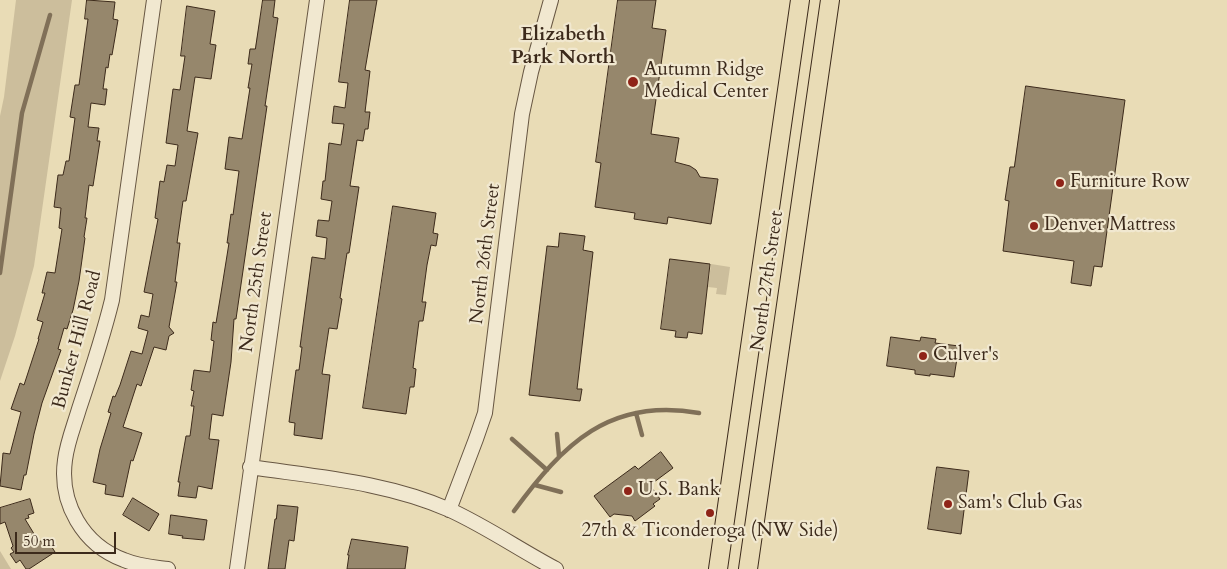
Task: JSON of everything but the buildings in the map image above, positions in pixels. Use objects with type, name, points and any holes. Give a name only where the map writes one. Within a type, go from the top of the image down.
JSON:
[{"type":"main road","name":"North 27th Street","points":[[718,569],[800,0]]},
{"type":"main road","name":"North 27th Street","points":[[748,569],[830,0]]},
{"type":"street","name":"Bunker Hill Road","points":[[154,0],[112,300],[103,336],[67,449],[64,476],[67,497],[74,517],[95,543],[109,554],[123,560],[168,569]]},
{"type":"street","name":"North 25th Street","points":[[237,569],[317,0]]},
{"type":"street","name":"North 26th Street","points":[[449,510],[484,413],[522,114],[531,72],[551,0]]},
{"type":"street","points":[[250,467],[372,486],[407,495],[469,519],[556,569]]},
{"type":"shaded area","points":[[16,0],[72,0],[34,266],[15,336],[0,381],[0,116]]},
{"type":"shaded area","points":[[711,264],[730,267],[726,295],[716,294],[717,288],[708,287]]},
{"type":"shaded area","points":[[0,551],[11,569],[0,569]]},
{"type":"waterway","points":[[0,273],[22,113],[50,15]]},
{"type":"waterway","points":[[514,511],[551,465],[571,446],[591,431],[614,419],[639,412],[668,410],[699,413]]},
{"type":"waterway","points":[[636,413],[642,435]]},
{"type":"waterway","points":[[557,434],[559,456]]},
{"type":"waterway","points":[[512,439],[547,470]]},
{"type":"waterway","points":[[535,485],[561,492]]},
{"type":"place","name":"Autumn Ridge Medical Center","points":[[633,82]]},
{"type":"place","name":"Furniture Row","points":[[1060,183]]},
{"type":"place","name":"Denver Mattress","points":[[1034,226]]},
{"type":"place","name":"Culver's","points":[[923,356]]},
{"type":"place","name":"U.S. Bank","points":[[628,491]]},
{"type":"place","name":"Sam's Club Gas","points":[[948,504]]},
{"type":"place","name":"27th & Ticonderoga (NW Side)","points":[[710,513]]},
{"type":"district","name":"Elizabeth Park North","points":[[563,46]]}]
